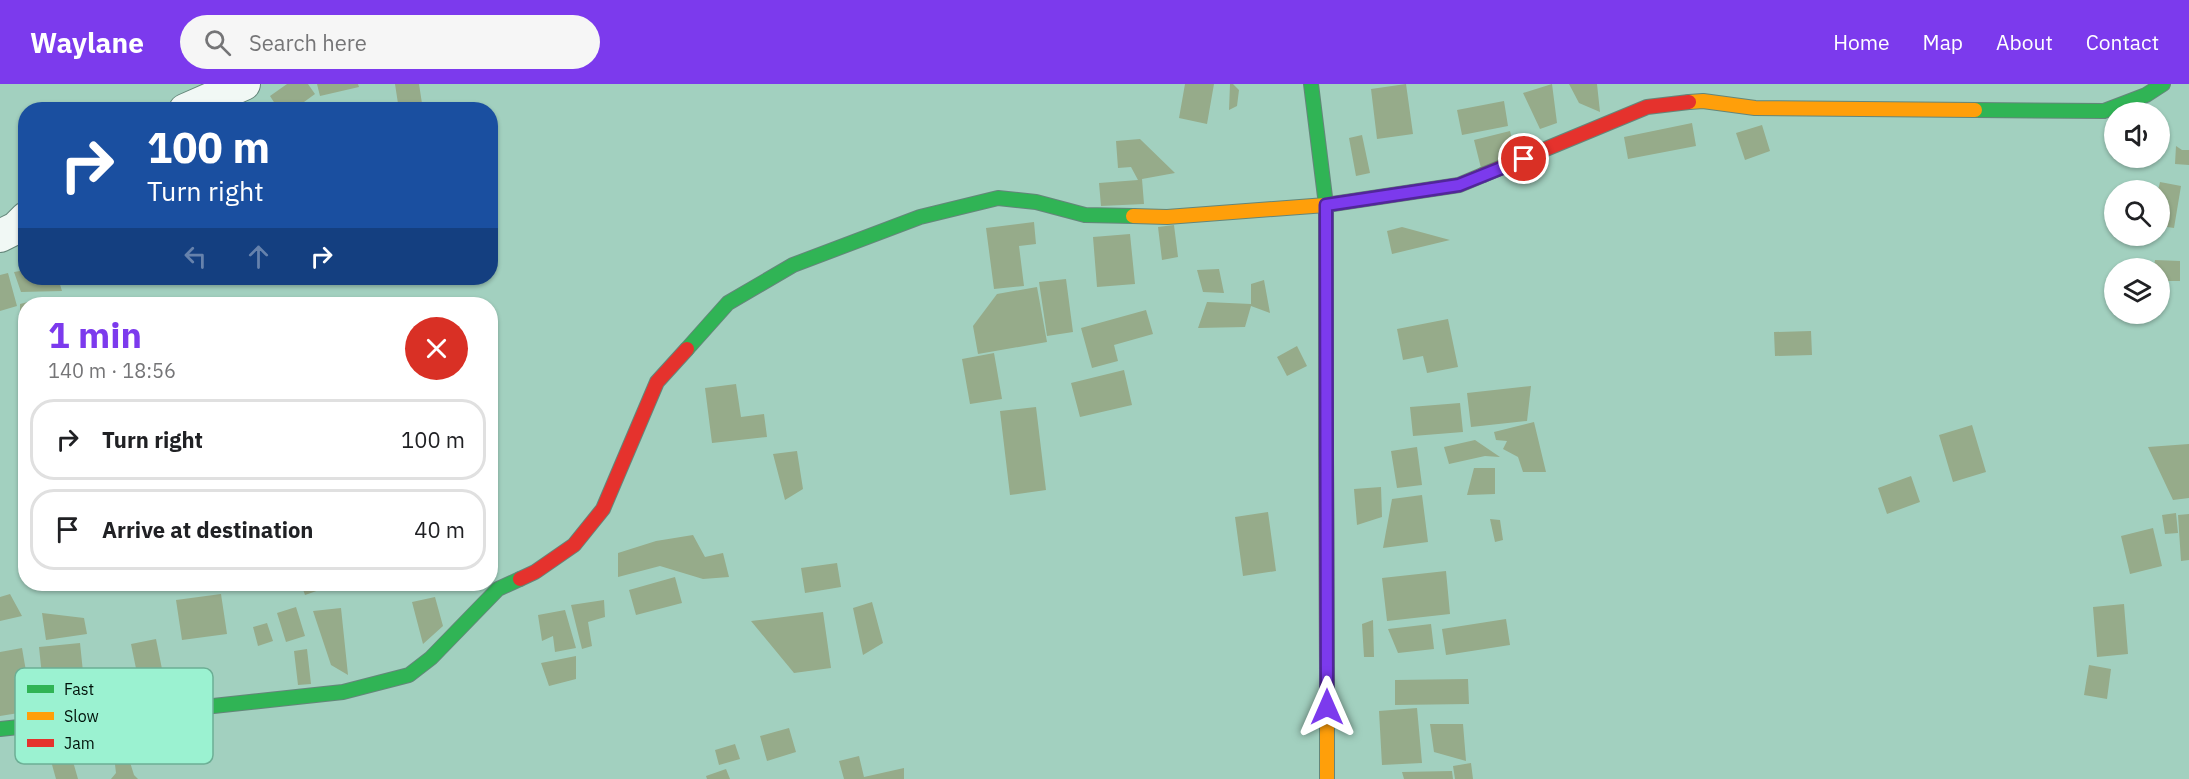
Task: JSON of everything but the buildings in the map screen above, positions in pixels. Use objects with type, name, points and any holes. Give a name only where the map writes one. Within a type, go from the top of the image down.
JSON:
[{"type":"street","points":[[202,102],[244,84]]},
{"type":"street","points":[[1311,84],[1326,205],[1327,779]]},
{"type":"street","points":[[498,589],[535,572],[574,545],[603,509],[657,382],[728,303],[793,265],[920,217],[998,198],[1036,202],[1084,215],[1120,216],[1167,217],[1326,205],[1459,185],[1647,107],[1703,101],[1755,108],[2104,111],[2146,95],[2163,84]]},
{"type":"street","points":[[0,236],[18,226]]},
{"type":"street","points":[[213,706],[342,692],[409,675],[431,658],[496,591]]},
{"type":"street","points":[[0,729],[15,727]]},
{"type":"traffic: fast","points":[[1311,84],[1326,205],[1326,453]]},
{"type":"traffic: fast","points":[[1975,110],[2104,111],[2146,95],[2163,84]]},
{"type":"traffic: fast","points":[[687,349],[728,303],[793,265],[920,217],[998,198],[1036,202],[1085,215],[1133,216]]},
{"type":"traffic: fast","points":[[498,589],[520,579]]},
{"type":"traffic: fast","points":[[213,706],[343,692],[409,675],[431,658],[496,591]]},
{"type":"traffic: fast","points":[[0,729],[15,727]]},
{"type":"traffic: slow","points":[[1689,102],[1703,101],[1755,108],[1975,110]]},
{"type":"traffic: slow","points":[[1133,216],[1167,217],[1326,205],[1459,185],[1483,175]]},
{"type":"traffic: slow","points":[[1327,669],[1327,779]]},
{"type":"traffic: jam","points":[[1483,175],[1647,107],[1689,102]]},
{"type":"traffic: jam","points":[[520,579],[535,572],[574,545],[603,509],[657,382],[687,349]]},
{"type":"traffic: jam","points":[[1326,453],[1327,669]]},
{"type":"route","points":[[1327,707],[1326,205],[1459,185],[1524,159]]}]
